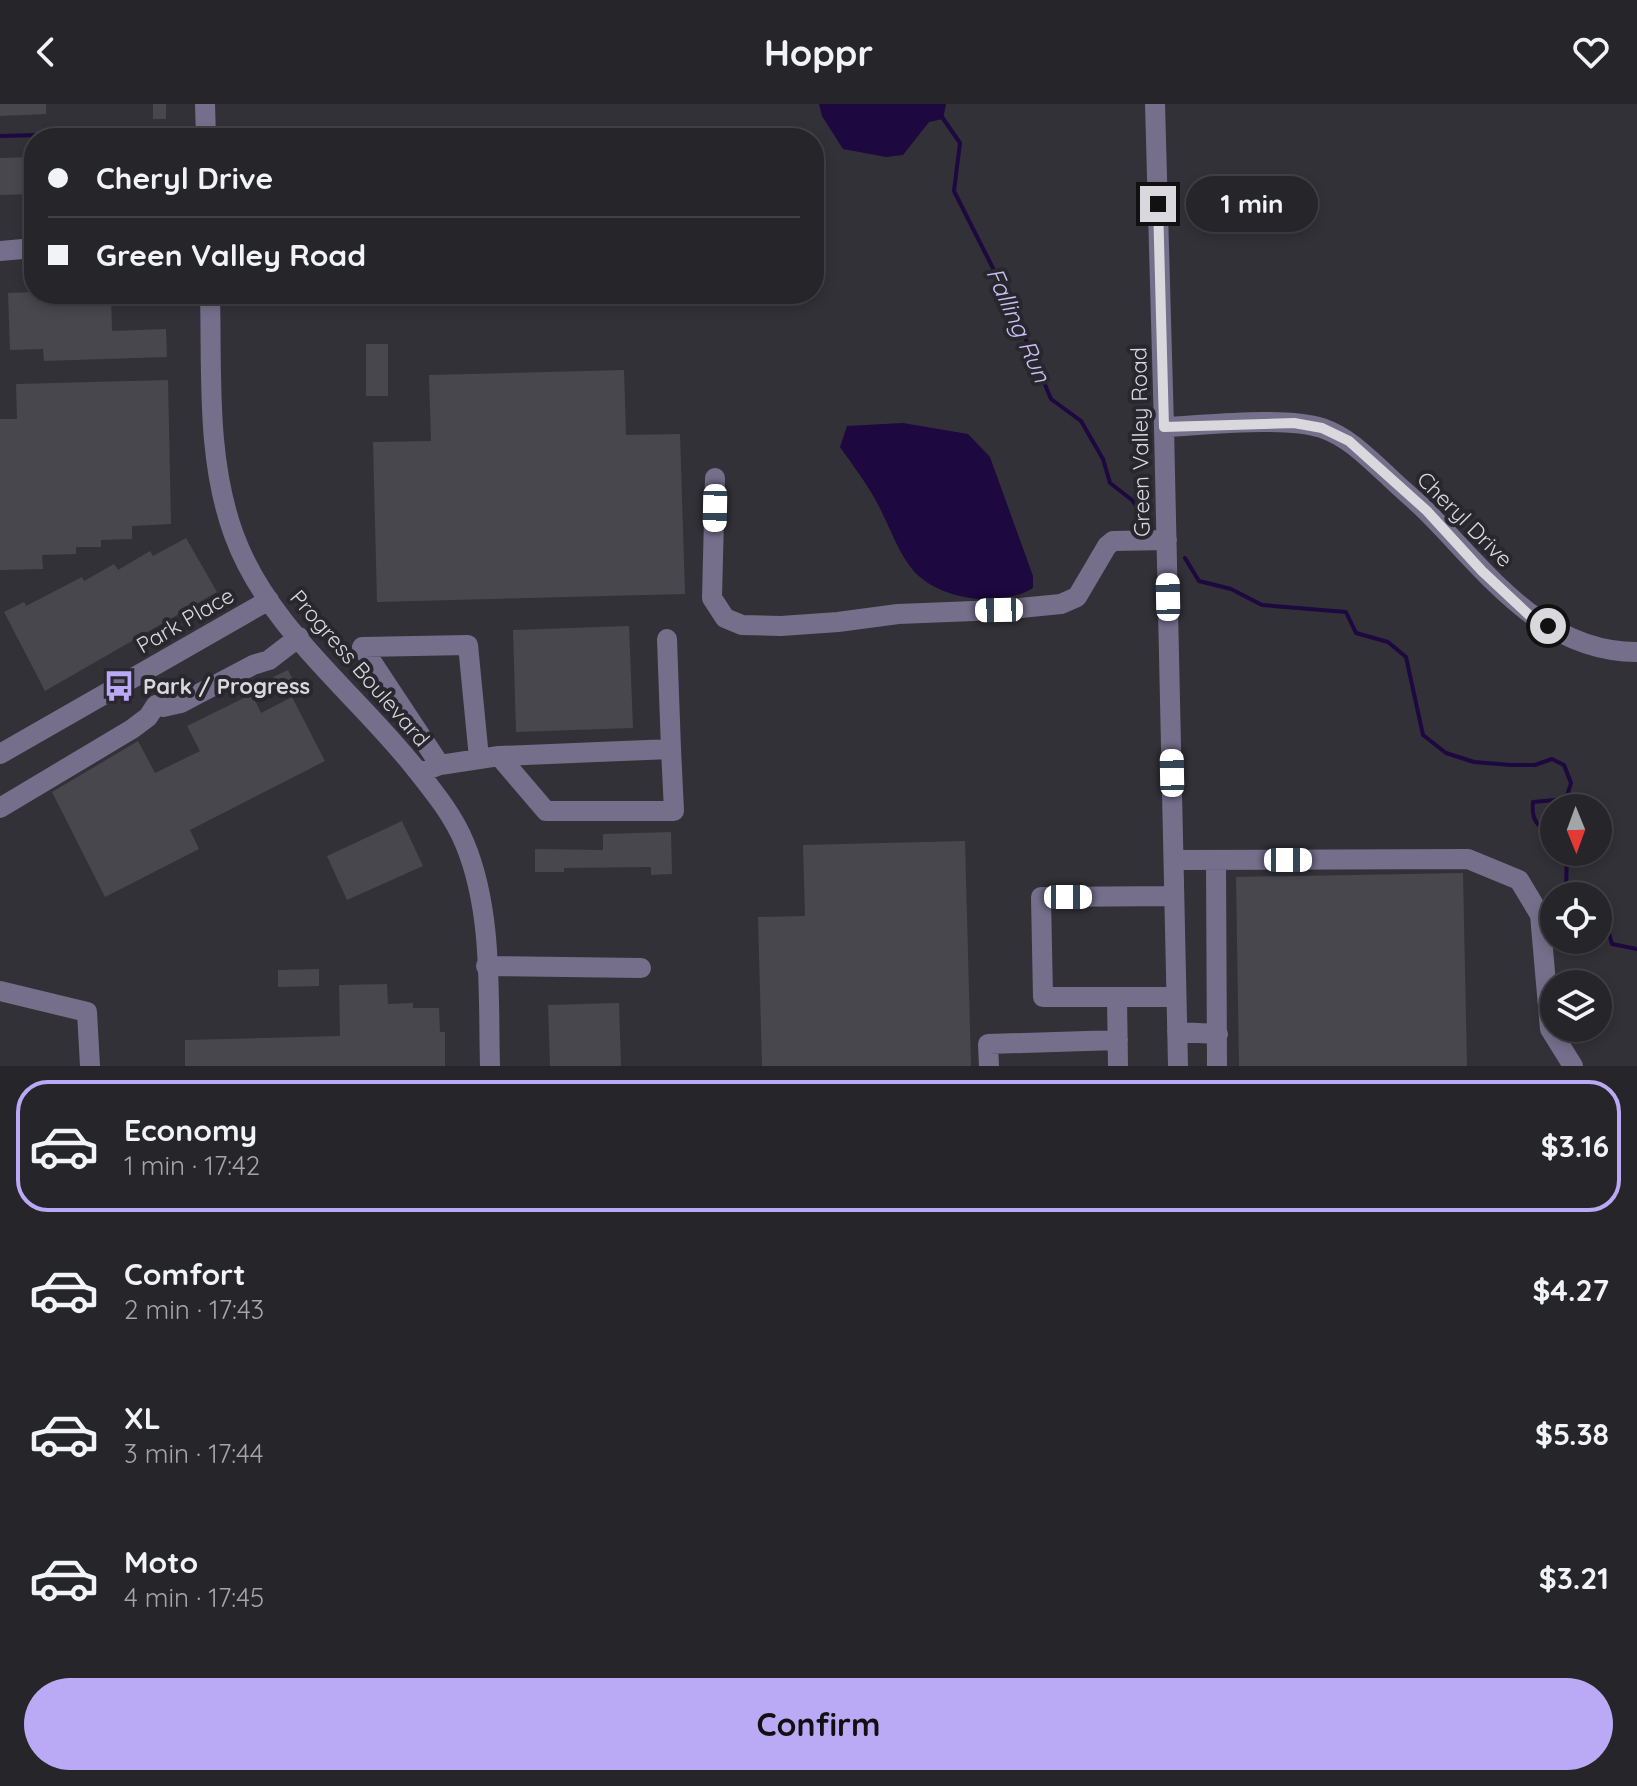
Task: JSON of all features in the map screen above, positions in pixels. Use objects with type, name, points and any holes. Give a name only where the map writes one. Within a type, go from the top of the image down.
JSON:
[{"type":"street","points":[[205,104],[206,128]]},
{"type":"street","name":"Green Valley Road","points":[[1155,104],[1178,1066]]},
{"type":"street","points":[[0,251],[24,249]]},
{"type":"street","name":"Progress Boulevard","points":[[210,304],[215,441],[221,488],[234,535],[269,600],[419,773],[441,801],[465,844],[479,891],[490,1066]]},
{"type":"street","name":"Cheryl Drive","points":[[1164,427],[1294,423],[1322,428],[1349,441],[1427,511],[1482,571],[1529,615],[1567,637],[1607,650],[1637,652]]},
{"type":"street","points":[[715,478],[712,598],[725,618],[742,625],[781,626],[898,614],[1061,604],[1077,597],[1113,541],[1167,540]]},
{"type":"street","name":"Park Place","points":[[0,754],[269,600]]},
{"type":"street","points":[[136,676],[156,705],[163,707],[181,703],[253,665],[269,660],[299,637]]},
{"type":"street","points":[[440,765],[362,647],[468,645],[489,757],[546,811],[674,811],[667,639]]},
{"type":"street","points":[[0,808],[132,729],[148,717],[156,705]]},
{"type":"street","points":[[419,773],[440,765],[489,757],[671,749]]},
{"type":"street","points":[[1174,860],[1468,859],[1519,880],[1540,915],[1550,1029],[1573,1066]]},
{"type":"street","points":[[1216,860],[1217,1066]]},
{"type":"street","points":[[1174,896],[1041,897],[1043,997],[1176,997]]},
{"type":"street","points":[[486,966],[641,968]]},
{"type":"street","points":[[0,991],[87,1012],[90,1066]]},
{"type":"street","points":[[1117,997],[1118,1066]]},
{"type":"street","points":[[1177,1032],[1218,1034]]},
{"type":"street","points":[[989,1066],[988,1044],[1118,1040]]},
{"type":"shaded area","points":[[819,104],[946,104],[943,119],[929,122],[903,155],[886,157],[843,149],[822,116]]},
{"type":"shaded area","points":[[903,423],[968,434],[990,457],[1033,576],[1033,588],[1003,598],[967,598],[934,586],[909,565],[871,492],[840,447],[847,426]]},
{"type":"building","points":[[0,104],[46,104],[46,114],[0,116]]},
{"type":"building","points":[[153,104],[166,104],[166,119],[153,119]]},
{"type":"building","points":[[24,157],[24,194],[0,195],[0,158]]},
{"type":"building","points":[[24,292],[24,304],[111,304],[112,331],[166,329],[167,357],[44,361],[43,349],[10,350],[8,293]]},
{"type":"building","points":[[366,344],[388,344],[388,396],[366,396]]},
{"type":"building","points":[[624,370],[626,435],[680,434],[685,594],[377,602],[373,442],[431,441],[429,375]]},
{"type":"building","points":[[168,380],[171,524],[132,526],[132,539],[101,540],[101,547],[76,547],[76,554],[42,555],[43,569],[0,570],[0,419],[17,419],[16,384]]},
{"type":"building","points":[[186,538],[217,592],[45,691],[4,612],[24,602],[26,606],[82,577],[84,581],[114,564],[118,570],[150,551],[153,556]]},
{"type":"building","points":[[629,626],[633,728],[516,732],[513,630]]},
{"type":"building","points":[[288,670],[294,682],[278,689],[273,677]]},
{"type":"building","points":[[252,694],[261,713],[292,697],[325,761],[190,830],[199,849],[105,897],[52,792],[138,741],[155,773],[200,751],[187,726]]},
{"type":"building","points":[[402,821],[423,866],[347,900],[327,856]]},
{"type":"building","points":[[671,832],[672,874],[651,875],[651,867],[564,868],[564,872],[535,872],[535,849],[603,850],[603,834]]},
{"type":"building","points":[[965,841],[971,1066],[762,1066],[758,917],[805,916],[803,845]]},
{"type":"building","points":[[1463,873],[1467,1066],[1239,1066],[1236,877]]},
{"type":"building","points":[[319,969],[319,986],[278,987],[278,970]]},
{"type":"building","points":[[387,984],[388,1004],[413,1003],[413,1008],[439,1008],[440,1032],[445,1032],[445,1066],[185,1066],[185,1040],[340,1036],[339,985]]},
{"type":"building","points":[[619,1003],[621,1066],[550,1066],[548,1005]]},
{"type":"waterway","name":"Falling Run","points":[[942,117],[960,143],[954,191],[1011,304],[1051,399],[1081,421],[1103,459],[1110,483],[1132,500],[1149,525]]},
{"type":"waterway","points":[[0,136],[24,135]]},
{"type":"waterway","name":"Falling Run","points":[[1185,558],[1199,581],[1231,589],[1262,605],[1346,612],[1356,633],[1388,642],[1406,657],[1423,735],[1446,753],[1474,762],[1535,765],[1552,759],[1564,765],[1571,783],[1568,794]]},
{"type":"waterway","name":"Falling Run","points":[[1540,801],[1533,802],[1533,814],[1540,826]]},
{"type":"waterway","name":"Falling Run","points":[[1566,882],[1567,866]]},
{"type":"waterway","name":"Falling Run","points":[[1612,944],[1637,949]]},
{"type":"place","name":"Park / Progress","points":[[119,686]]},
{"type":"route","points":[[1158,204],[1164,427],[1294,423],[1322,428],[1349,441],[1427,511],[1482,571],[1529,615],[1548,626]]}]
